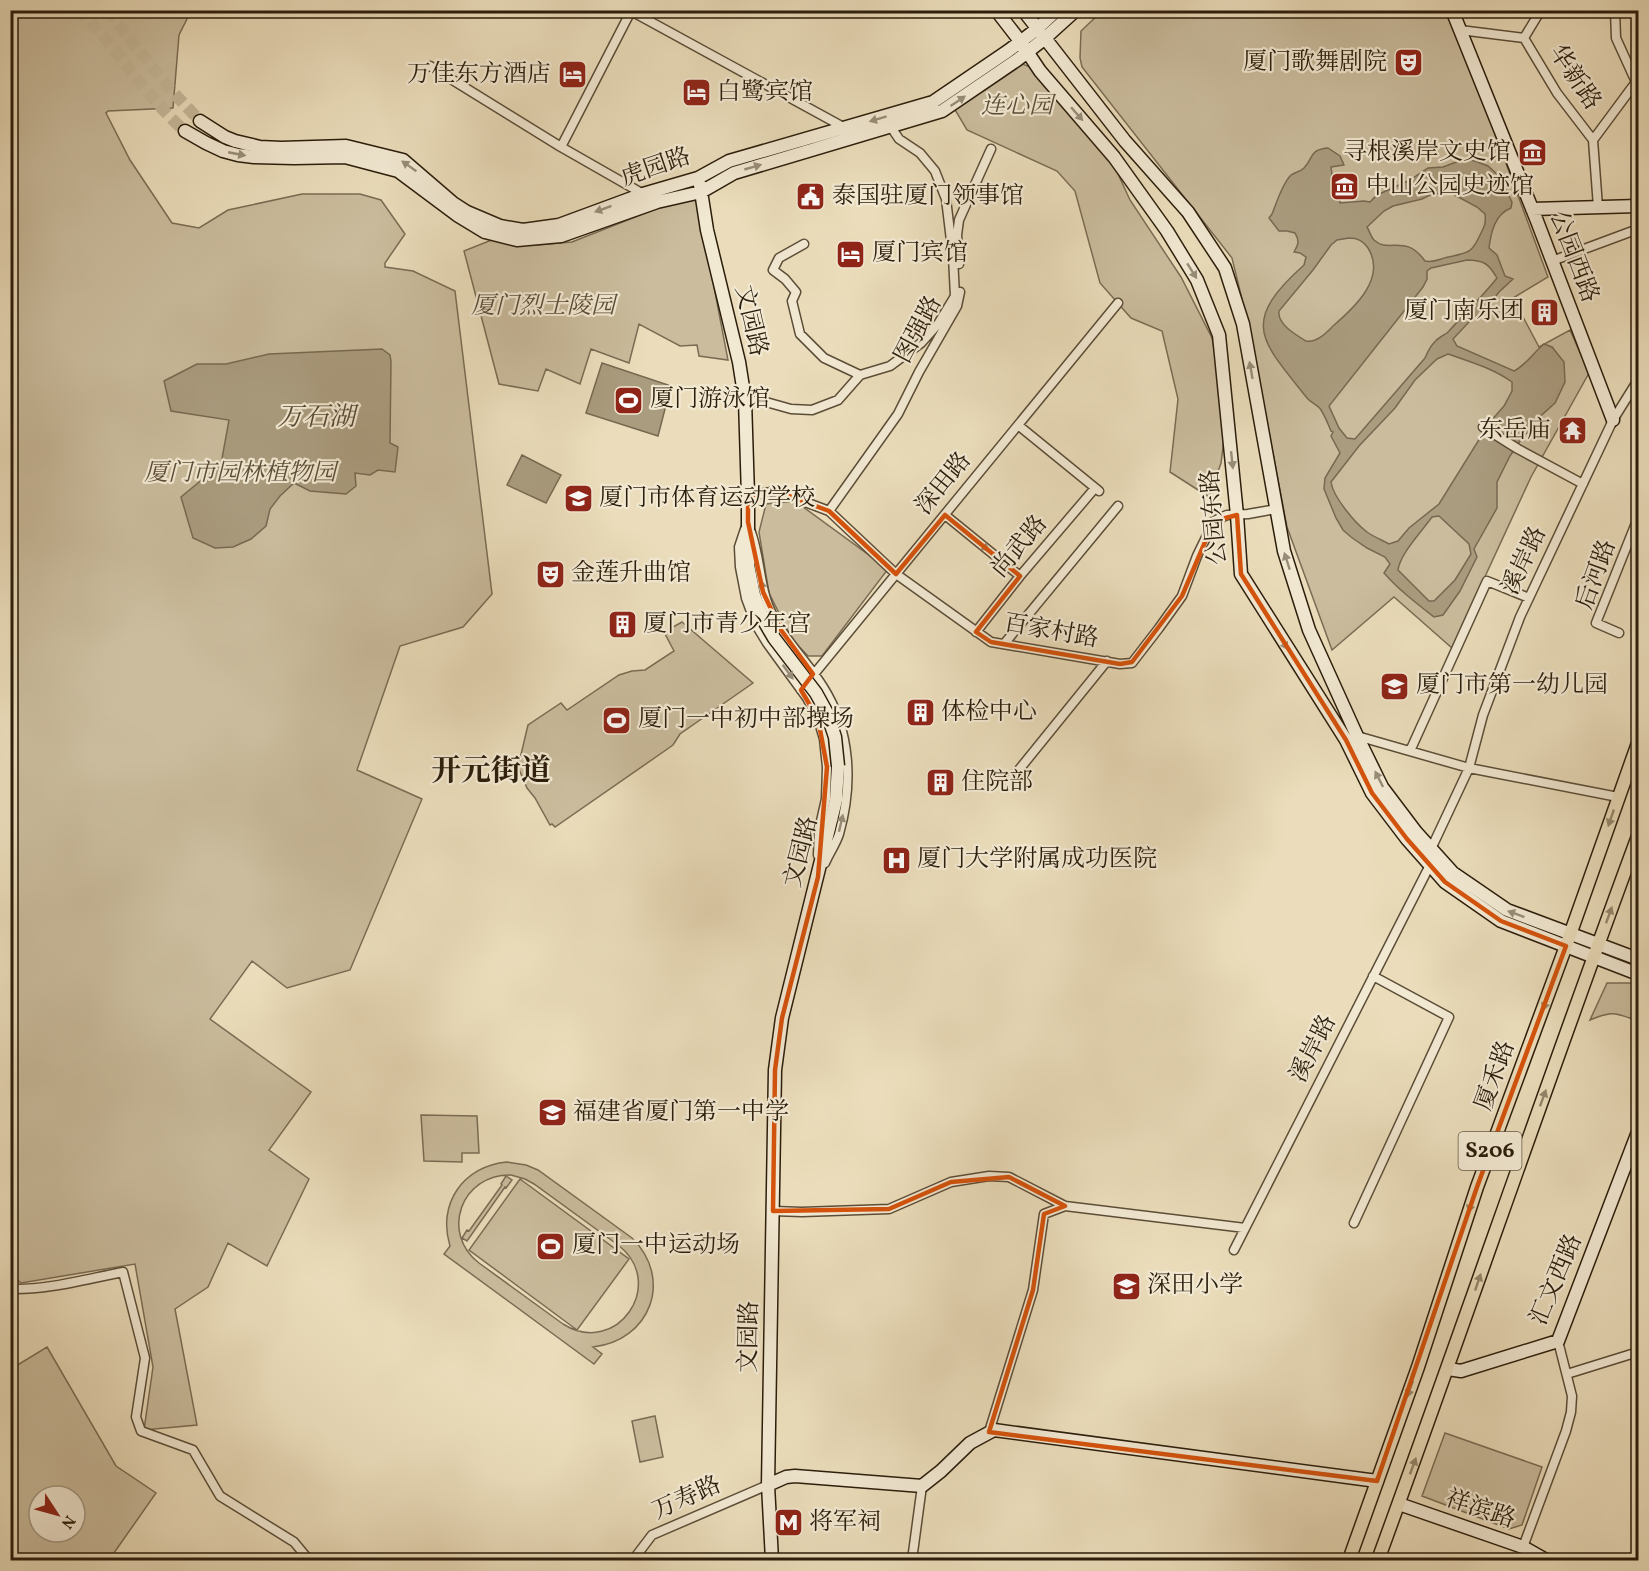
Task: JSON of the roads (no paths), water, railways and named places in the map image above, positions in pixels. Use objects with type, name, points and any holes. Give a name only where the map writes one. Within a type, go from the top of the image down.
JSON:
[{"type":"main road","name":"公园东路","points":[[996,10],[1040,71],[1114,158],[1167,231],[1197,280],[1219,335],[1238,515],[1241,574],[1346,741],[1372,794],[1445,882],[1501,921],[1638,974]]},
{"type":"main road","points":[[1023,10],[1125,141],[1188,212],[1225,268],[1243,324],[1284,551],[1309,630],[1382,787],[1416,832],[1453,873],[1507,910],[1638,959]]},
{"type":"main road","points":[[1041,34],[1057,10]]},
{"type":"main road","points":[[1041,34],[1076,10]]},
{"type":"main road","name":"公园西路","points":[[1452,10],[1613,420]]},
{"type":"main road","name":"虎园路","points":[[200,121],[225,137],[260,147],[346,146],[403,160],[453,203],[467,212],[500,226],[523,230],[559,225],[643,194],[698,178],[729,161],[933,102],[1020,41],[1041,34]]},
{"type":"main road","name":"虎园路","points":[[185,131],[224,151],[255,157],[345,157],[398,171],[457,215],[485,232],[517,240],[561,236],[657,202],[701,192],[734,173],[942,111],[1028,52],[1041,34]]},
{"type":"main road","name":"文园路","points":[[698,178],[707,230],[740,362],[748,496],[748,565],[754,595],[764,621],[774,638],[816,693],[827,713],[835,737],[838,766],[836,800],[781,1028],[776,1070],[768,1485],[772,1560]]},
{"type":"main road","points":[[1532,209],[1638,206]]},
{"type":"main road","name":"厦禾路","points":[[1349,1560],[1418,1367],[1477,1187],[1638,743]]},
{"type":"main road","name":"S206","points":[[1378,1560],[1638,836]]},
{"type":"main road","name":"汇文西路","points":[[1448,1369],[1461,1371],[1558,1341],[1638,1133]]},
{"type":"main road","points":[[768,1485],[786,1477],[795,1476],[922,1486],[970,1443],[994,1430],[1377,1481]]},
{"type":"main road","name":"祥滨路","points":[[1399,1504],[1523,1547],[1546,1560]]},
{"type":"street","name":"华新路","points":[[1524,38],[1541,10]]},
{"type":"street","name":"华新路","points":[[1593,140],[1637,82],[1616,38],[1615,10]]},
{"type":"street","points":[[561,147],[630,11],[861,136]]},
{"type":"street","name":"华新路","points":[[1460,30],[1524,38]]},
{"type":"street","name":"华新路","points":[[1524,38],[1557,93],[1593,140],[1598,207]]},
{"type":"street","points":[[430,66],[561,147],[657,202]]},
{"type":"street","points":[[744,400],[766,402],[791,410],[812,410],[838,400],[860,375],[890,366],[921,343],[938,324],[954,296],[953,257],[946,199],[935,171],[920,153],[899,139],[891,127]]},
{"type":"street","name":"图强路","points":[[829,511],[898,414],[957,306],[960,290],[957,235],[959,220],[992,149]]},
{"type":"street","points":[[1552,261],[1638,229]]},
{"type":"street","points":[[804,244],[779,258],[773,270],[796,292],[792,301],[800,334],[824,358],[860,375]]},
{"type":"street","name":"深田路","points":[[801,690],[1118,303]]},
{"type":"street","name":"溪岸路","points":[[1431,849],[1469,768],[1483,715],[1520,617],[1613,420],[1638,380]]},
{"type":"street","name":"尚武路","points":[[976,632],[1020,576],[1097,489],[1018,425]]},
{"type":"street","points":[[1483,427],[1518,449],[1583,483]]},
{"type":"street","name":"百家村路","points":[[748,496],[776,491],[829,511],[896,574],[991,642],[1120,664],[1132,663],[1182,596],[1197,556],[1214,521],[1227,515],[1276,509]]},
{"type":"street","points":[[1004,644],[1118,506]]},
{"type":"street","points":[[945,515],[1020,576]]},
{"type":"street","points":[[748,522],[756,547],[763,592],[772,615],[823,687],[836,710],[844,737],[848,767],[846,802],[838,835],[818,877]]},
{"type":"street","points":[[748,522],[739,547],[746,598],[756,625],[766,643],[801,690],[818,719],[824,739],[827,767],[826,799],[819,830],[818,877]]},
{"type":"street","name":"后河路","points":[[1618,633],[1596,623],[1638,524]]},
{"type":"street","points":[[1410,751],[1487,581],[1529,598]]},
{"type":"street","points":[[1009,782],[1107,662]]},
{"type":"street","points":[[1357,735],[1469,768],[1618,797]]},
{"type":"street","name":"溪岸路","points":[[1234,1250],[1430,865]]},
{"type":"street","points":[[1354,1223],[1449,1017],[1373,976]]},
{"type":"street","points":[[773,1211],[889,1209],[951,1182],[989,1176],[1009,1177],[1065,1206],[1245,1228]]},
{"type":"street","points":[[989,1432],[1033,1290],[1044,1214],[1065,1206]]},
{"type":"street","points":[[10,1289],[28,1290],[123,1272],[145,1358],[135,1417],[141,1431],[193,1450],[220,1496],[294,1542],[309,1560]]},
{"type":"street","points":[[1523,1547],[1571,1412],[1572,1396],[1568,1374],[1558,1341]]},
{"type":"street","points":[[1568,1374],[1638,1352]]},
{"type":"street","name":"万寿路","points":[[633,1560],[652,1535],[768,1485]]},
{"type":"street","points":[[912,1560],[922,1486]]},
{"type":"water","points":[[1328,148],[1340,156],[1344,165],[1331,167],[1333,183],[1339,183],[1340,203],[1370,202],[1377,195],[1410,180],[1428,168],[1443,167],[1464,159],[1488,166],[1499,176],[1512,202],[1511,208],[1501,215],[1495,224],[1489,248],[1497,255],[1505,276],[1513,279],[1486,309],[1453,339],[1457,346],[1514,371],[1544,344],[1552,347],[1564,362],[1565,382],[1555,403],[1534,422],[1530,431],[1524,435],[1510,456],[1497,482],[1497,508],[1474,549],[1477,557],[1460,591],[1443,615],[1434,617],[1408,596],[1384,573],[1390,564],[1385,557],[1367,548],[1343,530],[1324,489],[1325,478],[1340,453],[1331,436],[1333,432],[1320,408],[1307,398],[1278,361],[1264,332],[1264,317],[1271,302],[1304,265],[1306,257],[1294,252],[1298,243],[1295,233],[1279,231],[1269,218],[1282,188],[1291,175],[1304,168],[1314,153]],"holes":[[[1451,193],[1485,214],[1483,228],[1475,245],[1469,251],[1434,261],[1425,261],[1411,248],[1380,244],[1373,239],[1367,227],[1384,211],[1432,194]],[[1349,238],[1360,240],[1368,248],[1373,259],[1374,270],[1371,281],[1366,292],[1341,319],[1321,337],[1306,341],[1284,325],[1279,311],[1337,240]],[[1467,260],[1478,261],[1488,266],[1497,278],[1449,331],[1434,343],[1425,358],[1355,439],[1347,438],[1339,428],[1329,406],[1423,287],[1427,279],[1427,271],[1431,268]],[[1448,354],[1504,377],[1512,382],[1512,391],[1439,504],[1409,528],[1398,541],[1389,544],[1362,528],[1340,502],[1331,482],[1359,446],[1395,408],[1415,380],[1437,359]],[[1439,516],[1469,544],[1471,554],[1455,580],[1434,601],[1429,601],[1398,570],[1407,550],[1432,517]]]},
{"type":"water","name":"万石湖","points":[[382,349],[390,355],[391,362],[390,443],[398,447],[395,472],[378,470],[370,475],[355,473],[356,486],[346,494],[310,491],[294,483],[270,509],[266,526],[251,539],[233,547],[215,548],[193,538],[181,497],[221,464],[229,420],[171,411],[164,381],[197,364],[226,364],[269,354]]},
{"type":"water","name":"厦门游泳馆","points":[[602,363],[671,386],[658,436],[586,413]]},
{"type":"water","points":[[522,455],[561,475],[546,503],[507,485]]},
{"type":"tunnel","points":[[77,10],[106,39],[156,102],[185,131]]},
{"type":"tunnel","points":[[107,10],[169,88],[200,121]]},
{"type":"place","name":"厦门歌舞剧院","points":[[1408,63]]},
{"type":"place","name":"万佳东方酒店","points":[[572,75]]},
{"type":"place","name":"白鹭宾馆","points":[[696,93]]},
{"type":"place","name":"寻根溪岸文史馆","points":[[1532,153]]},
{"type":"place","name":"中山公园史迹馆","points":[[1345,187]]},
{"type":"place","name":"泰国驻厦门领事馆","points":[[811,197]]},
{"type":"place","name":"厦门宾馆","points":[[851,254]]},
{"type":"place","name":"厦门南乐团","points":[[1545,312]]},
{"type":"place","name":"厦门游泳馆","points":[[629,400]]},
{"type":"place","name":"东岳庙","points":[[1572,431]]},
{"type":"place","name":"厦门市体育运动学校","points":[[578,499]]},
{"type":"place","name":"金莲升曲馆","points":[[550,574]]},
{"type":"place","name":"厦门市青少年宫","points":[[622,625]]},
{"type":"place","name":"厦门市第一幼儿园","points":[[1395,686]]},
{"type":"place","name":"体检中心","points":[[920,713]]},
{"type":"place","name":"厦门一中初中部操场","points":[[617,720]]},
{"type":"place","name":"住院部","points":[[940,783]]},
{"type":"place","name":"厦门大学附属成功医院","points":[[896,860]]},
{"type":"place","name":"福建省厦门第一中学","points":[[552,1113]]},
{"type":"place","name":"厦门一中运动场","points":[[551,1246]]},
{"type":"place","name":"深田小学","points":[[1126,1286]]},
{"type":"place","name":"将军祠","points":[[788,1523]]},
{"type":"district","name":"开元街道","points":[[491,772]]},
{"type":"park label","name":"连心园","points":[[1017,107]]},
{"type":"park label","name":"厦门烈士陵园","points":[[543,307]]},
{"type":"park label","name":"厦门市园林植物园","points":[[240,474]]}]
